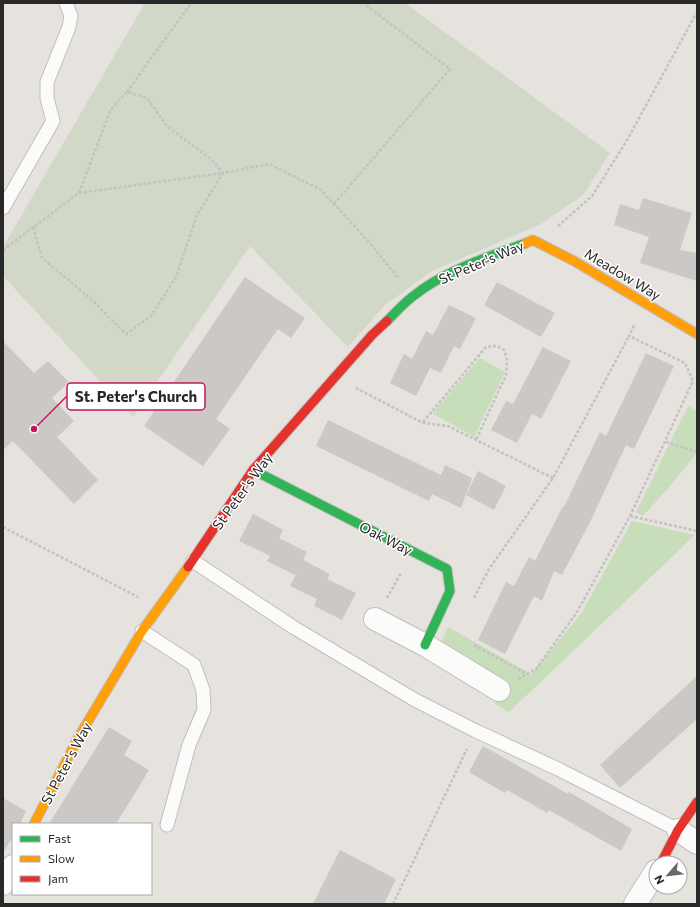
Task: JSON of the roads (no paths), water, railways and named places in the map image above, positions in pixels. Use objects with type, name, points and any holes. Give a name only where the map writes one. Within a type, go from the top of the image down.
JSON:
[{"type":"street","name":"St Peter's Way","points":[[35,823],[78,738],[142,631],[157,608],[193,561],[253,470],[372,335],[412,297],[440,278],[485,258],[533,240]]},
{"type":"street","name":"Meadow Way","points":[[533,240],[574,260],[697,334]]},
{"type":"street","name":"Oak Way","points":[[253,470],[447,569],[450,591],[425,645]]},
{"type":"street","points":[[375,619],[425,645],[499,690]]},
{"type":"street","points":[[665,855],[678,830],[697,802]]},
{"type":"street","points":[[678,830],[697,843]]},
{"type":"street","points":[[3,884],[12,868]]},
{"type":"street","points":[[635,904],[648,884]]},
{"type":"lane","points":[[3,208],[54,120],[47,98],[47,82],[70,22],[71,16],[66,3]]},
{"type":"lane","points":[[193,561],[307,635],[415,700],[476,731],[558,769],[678,830]]},
{"type":"lane","points":[[142,631],[194,665],[203,690],[204,710],[189,745],[167,825]]},
{"type":"place","name":"St. Peter's Church","points":[[34,429]]}]
